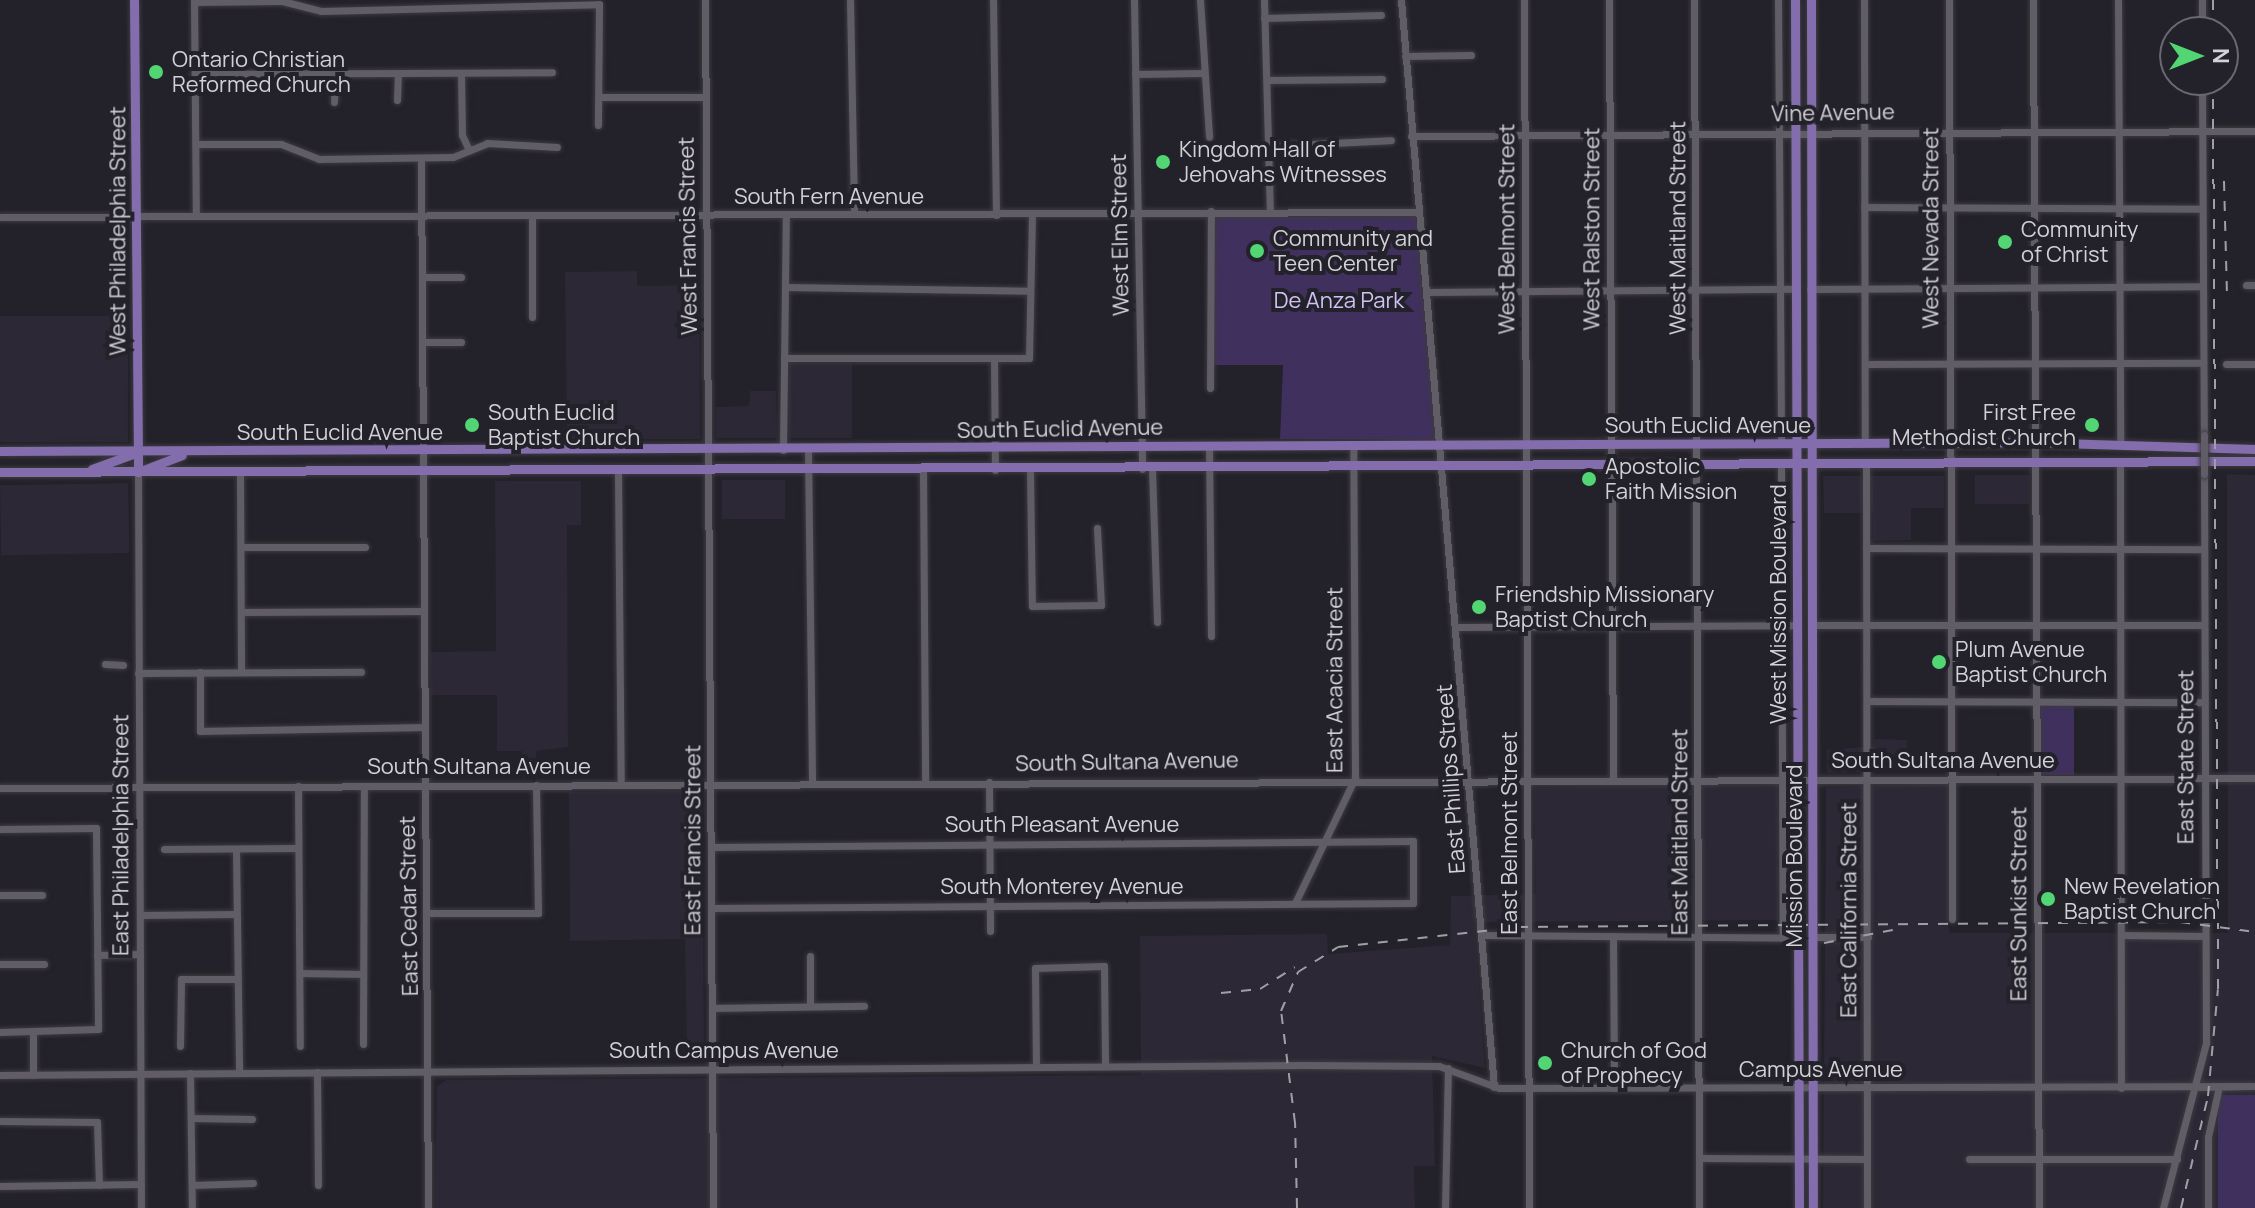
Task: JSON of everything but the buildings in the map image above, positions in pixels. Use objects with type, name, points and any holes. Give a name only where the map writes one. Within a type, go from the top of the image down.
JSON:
[{"type":"main road","name":"West Philadelphia Street","points":[[134,0],[138,462]]},
{"type":"main road","name":"West Mission Boulevard","points":[[1795,0],[1799,1208]]},
{"type":"main road","points":[[1810,462],[1811,0]]},
{"type":"main road","name":"South Euclid Avenue","points":[[0,451],[240,471],[280,471],[568,451],[2035,442],[2255,449]]},
{"type":"main road","points":[[73,472],[133,459],[138,462],[214,451]]},
{"type":"main road","name":"South Euclid Avenue","points":[[0,472],[73,472],[214,451],[280,451],[567,471],[708,472],[1445,468],[1611,462],[1696,462],[1781,467],[1796,467],[1810,462],[1866,467],[2035,467],[2255,461]]},
{"type":"main road","points":[[280,451],[280,471]]},
{"type":"main road","points":[[567,471],[568,451]]},
{"type":"main road","name":"Mission Boulevard","points":[[1810,462],[1813,1208]]},
{"type":"street","name":"West Francis Street","points":[[705,0],[708,472]]},
{"type":"street","points":[[850,0],[854,214]]},
{"type":"street","points":[[993,0],[996,215]]},
{"type":"street","name":"West Elm Street","points":[[1134,0],[1141,446],[1147,469],[1157,622]]},
{"type":"street","points":[[1200,0],[1209,137]]},
{"type":"street","points":[[1264,0],[1270,212]]},
{"type":"street","name":"East Phillips Street","points":[[1401,0],[1411,136],[1445,468],[1494,1087]]},
{"type":"street","name":"West Belmont Street","points":[[1524,0],[1527,463]]},
{"type":"street","name":"West Ralston Street","points":[[1609,0],[1613,780]]},
{"type":"street","name":"West Maitland Street","points":[[1694,0],[1696,462]]},
{"type":"street","points":[[1778,0],[1781,444]]},
{"type":"street","points":[[1864,0],[1865,443]]},
{"type":"street","name":"West Nevada Street","points":[[1949,0],[1952,919]]},
{"type":"street","name":"East Sunkist Street","points":[[2033,0],[2039,1208]]},
{"type":"street","points":[[2118,0],[2120,445]]},
{"type":"street","points":[[196,216],[194,1],[282,1],[321,11],[599,4],[598,125]]},
{"type":"street","points":[[1264,18],[1381,15]]},
{"type":"street","points":[[1405,56],[1471,55]]},
{"type":"street","points":[[196,74],[552,72]]},
{"type":"street","points":[[461,73],[462,135],[469,150]]},
{"type":"street","points":[[1135,74],[1203,73]]},
{"type":"street","points":[[397,100],[398,74]]},
{"type":"street","points":[[334,102],[335,75]]},
{"type":"street","points":[[1268,80],[1382,79]]},
{"type":"street","name":"East State Street","points":[[2163,1208],[2198,1087],[2205,936],[2202,96]]},
{"type":"street","points":[[600,97],[704,97]]},
{"type":"street","name":"Vine Avenue","points":[[1411,136],[2034,128],[2119,132],[2255,131]]},
{"type":"street","points":[[1270,146],[1391,140]]},
{"type":"street","points":[[196,144],[281,144],[319,159],[421,158],[469,150],[487,143],[557,147]]},
{"type":"street","name":"East Cedar Street","points":[[421,158],[428,1208]]},
{"type":"street","points":[[1864,207],[2202,209]]},
{"type":"street","name":"South Fern Avenue","points":[[0,217],[1032,216],[1211,211],[1419,212]]},
{"type":"street","points":[[1210,388],[1211,211]]},
{"type":"street","points":[[532,215],[532,317]]},
{"type":"street","points":[[783,450],[786,215]]},
{"type":"street","points":[[784,358],[1029,358],[1032,216]]},
{"type":"street","points":[[424,277],[461,277]]},
{"type":"street","points":[[1810,289],[1865,286],[2203,286]]},
{"type":"street","points":[[785,287],[1030,291]]},
{"type":"street","points":[[1427,292],[1696,287],[1796,289]]},
{"type":"street","points":[[424,342],[461,342]]},
{"type":"street","points":[[994,358],[995,470]]},
{"type":"street","points":[[1865,364],[2203,363]]},
{"type":"street","points":[[2226,364],[2255,364]]},
{"type":"street","name":"East Acacia Street","points":[[1295,903],[1355,778],[1353,444]]},
{"type":"street","points":[[1209,446],[1211,636]]},
{"type":"street","points":[[808,450],[812,784]]},
{"type":"street","name":"East Philadelphia Street","points":[[138,462],[141,1208]]},
{"type":"street","name":"East Maitland Street","points":[[1696,462],[1699,1208]]},
{"type":"street","name":"East Belmont Street","points":[[1527,463],[1529,1208]]},
{"type":"street","points":[[2120,465],[2121,1088]]},
{"type":"street","points":[[1781,467],[1783,938]]},
{"type":"street","name":"East California Street","points":[[1866,467],[1867,1208]]},
{"type":"street","points":[[923,470],[925,782]]},
{"type":"street","points":[[1030,470],[1032,606],[1101,605],[1097,528]]},
{"type":"street","points":[[240,471],[241,672]]},
{"type":"street","points":[[618,471],[621,785]]},
{"type":"street","name":"East Francis Street","points":[[708,472],[713,1208]]},
{"type":"street","points":[[241,547],[365,547]]},
{"type":"street","points":[[1866,548],[2203,549]]},
{"type":"street","points":[[241,612],[424,611]]},
{"type":"street","points":[[1458,627],[1796,625]]},
{"type":"street","points":[[1812,625],[2203,625]]},
{"type":"street","points":[[105,664],[123,665]]},
{"type":"street","points":[[200,672],[200,731],[424,727]]},
{"type":"street","points":[[138,673],[361,672]]},
{"type":"street","points":[[1867,701],[2204,702]]},
{"type":"street","name":"South Sultana Avenue","points":[[0,788],[1355,778],[1468,781],[2255,778]]},
{"type":"street","points":[[989,782],[990,931]]},
{"type":"street","points":[[427,913],[538,913],[536,785]]},
{"type":"street","points":[[298,786],[300,1046]]},
{"type":"street","points":[[363,1044],[364,786]]},
{"type":"street","points":[[0,829],[96,828],[98,1029],[0,1032]]},
{"type":"street","name":"South Pleasant Avenue","points":[[711,847],[1413,841],[1413,903]]},
{"type":"street","points":[[164,849],[298,848]]},
{"type":"street","points":[[236,849],[239,1073]]},
{"type":"street","points":[[0,895],[42,895]]},
{"type":"street","name":"South Monterey Avenue","points":[[711,908],[1413,903]]},
{"type":"street","points":[[140,915],[236,914]]},
{"type":"street","points":[[1481,935],[1798,938]]},
{"type":"street","points":[[2121,935],[2205,936]]},
{"type":"street","points":[[1613,936],[1614,1088]]},
{"type":"street","points":[[1813,937],[1868,937]]},
{"type":"street","points":[[97,955],[140,954]]},
{"type":"street","points":[[810,956],[810,1006]]},
{"type":"street","points":[[0,964],[44,964]]},
{"type":"street","points":[[1036,1066],[1035,968],[1104,966],[1105,1066]]},
{"type":"street","points":[[301,973],[363,974]]},
{"type":"street","points":[[180,1046],[181,979],[237,979]]},
{"type":"street","points":[[712,1008],[864,1006]]},
{"type":"street","points":[[33,1032],[33,1075]]},
{"type":"street","name":"South Campus Avenue","points":[[0,1075],[1036,1066],[1448,1068]]},
{"type":"street","points":[[1445,1208],[1448,1068]]},
{"type":"street","name":"Campus Avenue","points":[[1448,1068],[1494,1087],[1529,1088],[2254,1086]]},
{"type":"street","points":[[317,1072],[318,1185]]},
{"type":"street","points":[[190,1073],[192,1208]]},
{"type":"street","name":"Campus Avenue","points":[[2198,1087],[2218,1091],[2254,1086]]},
{"type":"street","points":[[2208,1208],[2211,1112],[2218,1091]]},
{"type":"street","points":[[191,1118],[252,1119]]},
{"type":"street","points":[[0,1121],[97,1122],[99,1185]]},
{"type":"street","points":[[1699,1158],[1867,1159]]},
{"type":"street","points":[[1969,1159],[2177,1159]]},
{"type":"street","points":[[192,1185],[253,1183]]},
{"type":"street","points":[[0,1186],[141,1184]]},
{"type":"shaded area","points":[[637,271],[637,286],[699,285],[700,439],[567,439],[565,272]]},
{"type":"shaded area","points":[[0,316],[128,316],[128,442],[0,442]]},
{"type":"shaded area","points":[[789,364],[852,364],[852,438],[789,438]]},
{"type":"shaded area","points":[[750,391],[776,391],[777,438],[716,438],[716,407],[749,406]]},
{"type":"shaded area","points":[[2227,474],[2255,475],[2255,1208],[1823,1208],[1826,788],[1948,784],[1949,933],[2228,933]]},
{"type":"shaded area","points":[[1975,475],[2029,475],[2029,504],[1975,504]]},
{"type":"shaded area","points":[[1823,476],[1944,476],[1944,508],[1911,508],[1911,540],[1873,541],[1873,513],[1824,513]]},
{"type":"shaded area","points":[[722,480],[785,480],[785,519],[722,519]]},
{"type":"shaded area","points":[[495,481],[581,481],[581,525],[567,525],[568,747],[536,751],[536,777],[523,778],[522,751],[497,751],[497,695],[431,695],[430,652],[496,651]]},
{"type":"shaded area","points":[[128,483],[129,553],[1,555],[0,485]]},
{"type":"shaded area","points":[[1874,739],[1907,740],[1907,757],[1888,756],[1888,771],[1827,773],[1827,750],[1873,746]]},
{"type":"shaded area","points":[[1777,784],[1778,920],[1474,922],[1485,1068],[1432,1056],[1435,1166],[1414,1166],[1415,1208],[435,1208],[437,1086],[446,1080],[1141,1075],[1140,936],[1327,934],[1328,954],[1450,945],[1451,896],[1536,894],[1534,788]]},
{"type":"shaded area","points":[[702,791],[704,1058],[687,1058],[685,939],[570,941],[569,792]]},
{"type":"green space","name":"De Anza Park","points":[[1416,216],[1436,440],[1280,439],[1283,365],[1213,365],[1215,217]]},
{"type":"green space","points":[[2039,705],[2074,705],[2074,775],[2039,775]]},
{"type":"green space","points":[[2218,1095],[2255,1095],[2255,1208],[2218,1208]]},
{"type":"railway","points":[[2213,0],[2213,16]]},
{"type":"railway","points":[[2181,1208],[2208,1096],[2218,989],[2213,96]]},
{"type":"railway","points":[[2224,181],[2227,297]]},
{"type":"railway","points":[[1297,1208],[1295,1123],[1281,1011],[1298,972],[1338,947],[1518,927],[2180,922],[2255,932]]},
{"type":"railway","points":[[1824,943],[1893,930]]},
{"type":"railway","points":[[1221,993],[1260,989],[1295,967]]},
{"type":"place","name":"Ontario Christian Reformed Church","points":[[156,72]]},
{"type":"place","name":"Kingdom Hall of Jehovahs Witnesses","points":[[1163,162]]},
{"type":"place","name":"Community of Christ","points":[[2005,242]]},
{"type":"place","name":"Community and Teen Center","points":[[1257,251]]},
{"type":"place","name":"South Euclid Baptist Church","points":[[472,425]]},
{"type":"place","name":"First Free Methodist Church","points":[[2092,425]]},
{"type":"place","name":"Apostolic Faith Mission","points":[[1589,479]]},
{"type":"place","name":"Friendship Missionary Baptist Church","points":[[1479,607]]},
{"type":"place","name":"Plum Avenue Baptist Church","points":[[1939,662]]},
{"type":"place","name":"New Revelation Baptist Church","points":[[2048,899]]},
{"type":"place","name":"Church of God of Prophecy","points":[[1545,1063]]}]
